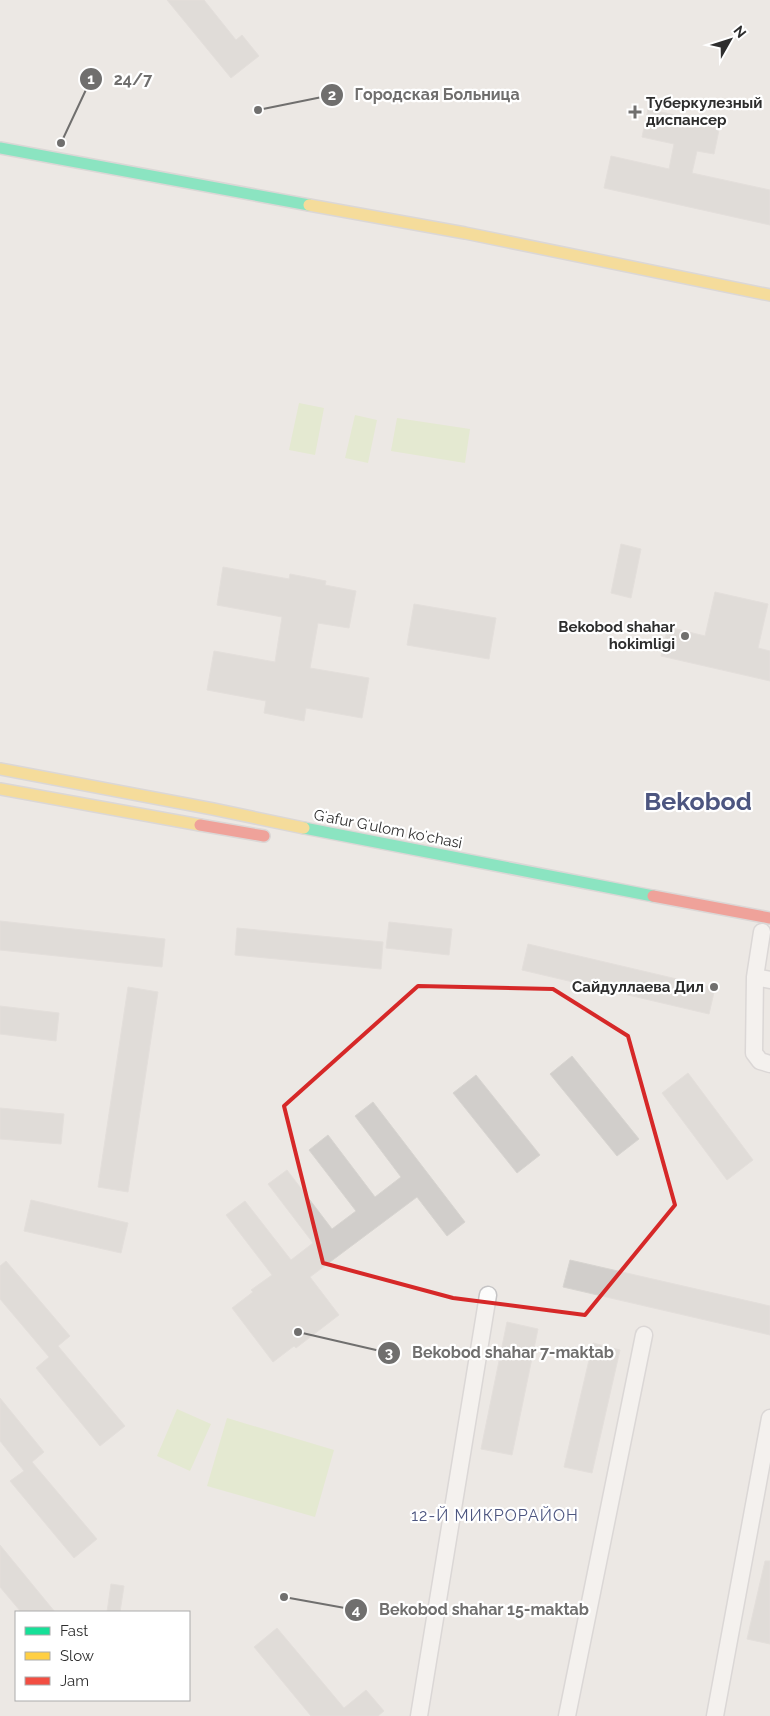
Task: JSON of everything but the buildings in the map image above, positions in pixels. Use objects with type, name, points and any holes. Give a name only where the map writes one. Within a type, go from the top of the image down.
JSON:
[{"type":"main road","points":[[0,148],[465,233],[770,295]]},
{"type":"main road","name":"Gʻafur Gʻulom koʻchasi","points":[[0,769],[770,918]]},
{"type":"main road","points":[[0,789],[273,838]]},
{"type":"main road","points":[[348,851],[351,838]]},
{"type":"street","points":[[761,932],[762,979],[754,1053],[760,1061],[770,1064]]},
{"type":"street","points":[[418,1716],[488,1295]]},
{"type":"street","points":[[567,1716],[644,1336]]},
{"type":"street","points":[[715,1716],[770,1418]]},
{"type":"highlighted area","points":[[418,986],[553,989],[628,1036],[675,1205],[585,1315],[453,1298],[323,1263],[284,1106]]},
{"type":"green space","points":[[299,403],[324,408],[315,455],[289,450]]},
{"type":"green space","points":[[355,415],[377,420],[368,463],[345,458]]},
{"type":"green space","points":[[397,418],[470,429],[465,463],[391,451]]},
{"type":"green space","points":[[177,1409],[211,1424],[190,1471],[157,1456]]},
{"type":"green space","points":[[227,1418],[334,1450],[315,1517],[207,1486]]},
{"type":"traffic: fast","points":[[0,148],[309,205]]},
{"type":"traffic: fast","points":[[304,828],[653,896]]},
{"type":"traffic: slow","points":[[309,205],[465,233],[770,295]]},
{"type":"traffic: slow","points":[[0,769],[304,828]]},
{"type":"traffic: slow","points":[[0,789],[200,825]]},
{"type":"traffic: jam","points":[[200,825],[264,836]]},
{"type":"traffic: jam","points":[[653,896],[770,918]]},
{"type":"place","name":"Городская Больница","points":[[258,110]]},
{"type":"place","name":"Туберкулезный диспансер","points":[[635,112]]},
{"type":"place","name":"24/7","points":[[61,143]]},
{"type":"place","name":"Bekobod shahar hokimligi","points":[[685,636]]},
{"type":"place","name":"Сайдуллаева Дил","points":[[714,987]]},
{"type":"place","name":"Bekobod shahar 7-maktab","points":[[298,1332]]},
{"type":"place","name":"Bekobod shahar 15-maktab","points":[[284,1597]]},
{"type":"district","name":"Bekobod","points":[[698,801]]},
{"type":"district","name":"12-Й МИКРОРАЙОН","points":[[495,1515]]}]
